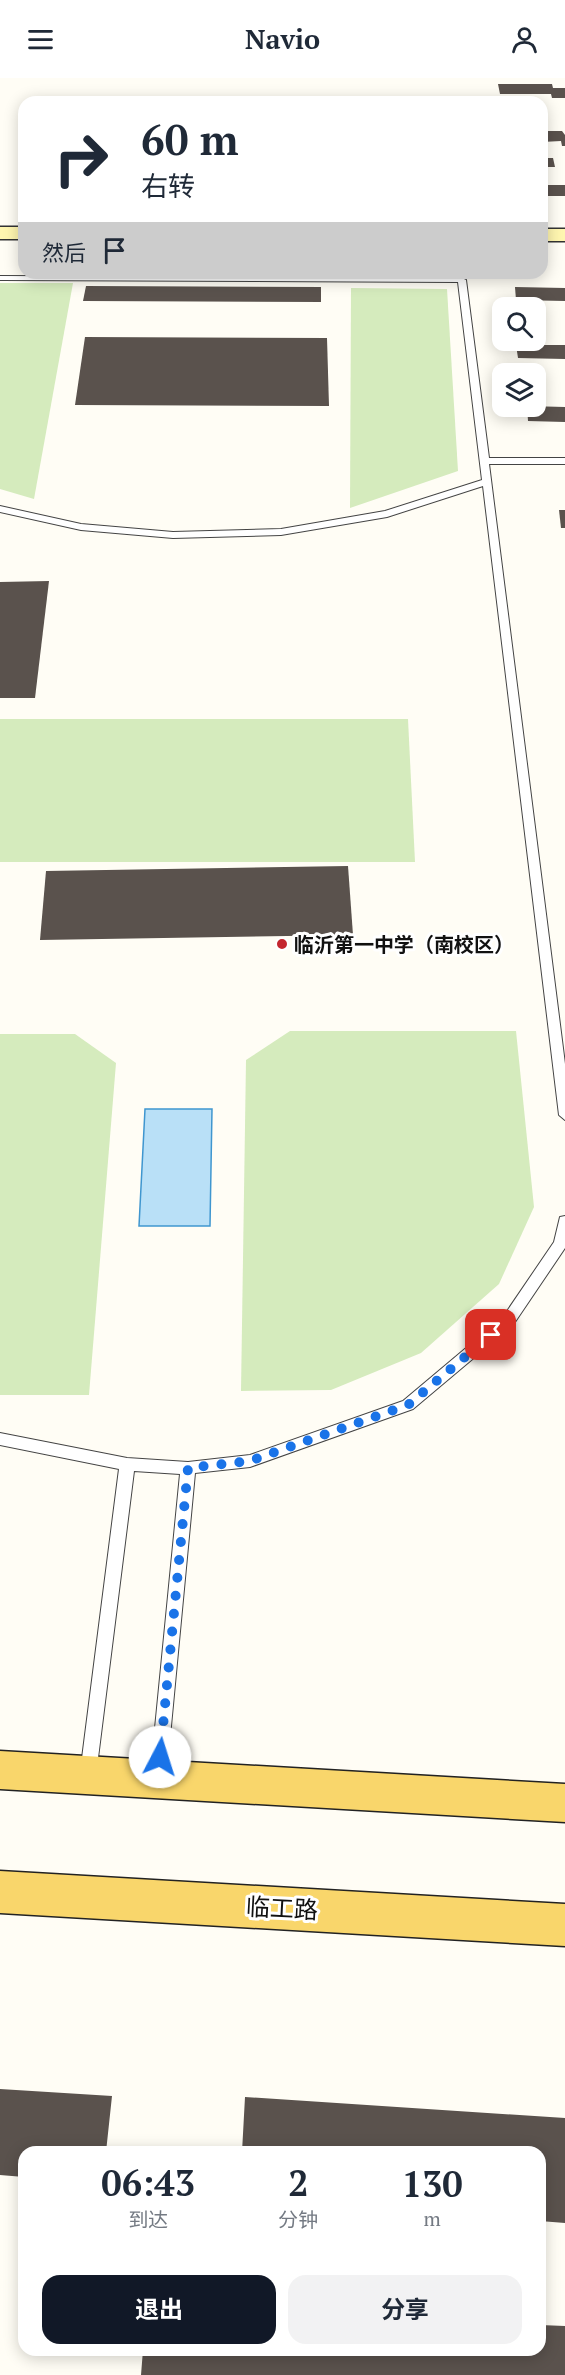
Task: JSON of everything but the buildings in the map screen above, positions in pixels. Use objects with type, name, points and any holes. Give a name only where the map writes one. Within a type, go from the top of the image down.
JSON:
[{"type":"main road","points":[[0,1770],[565,1803]]},
{"type":"main road","name":"临工路","points":[[0,1892],[565,1925]]},
{"type":"street","points":[[0,232],[18,233]]},
{"type":"street","points":[[548,235],[565,235]]},
{"type":"lane","points":[[0,278],[18,278]]},
{"type":"lane","points":[[231,279],[462,280],[565,1115]]},
{"type":"lane","points":[[484,461],[565,461]]},
{"type":"lane","points":[[0,509],[81,527],[173,535],[281,532],[387,514],[486,482]]},
{"type":"lane","points":[[0,1439],[127,1464],[188,1468],[250,1461],[408,1405],[508,1321],[561,1243],[565,1221]]},
{"type":"lane","points":[[88,1775],[127,1464]]},
{"type":"lane","points":[[158,1779],[188,1468]]},
{"type":"green space","points":[[0,283],[73,283],[34,499],[0,489]]},
{"type":"green space","points":[[351,288],[447,289],[458,471],[350,508]]},
{"type":"green space","points":[[0,719],[408,719],[415,862],[0,862]]},
{"type":"green space","points":[[290,1031],[516,1031],[534,1207],[499,1284],[421,1353],[331,1390],[241,1391],[246,1060]]},
{"type":"green space","points":[[0,1034],[75,1034],[116,1063],[89,1395],[0,1395]]},
{"type":"water","points":[[145,1109],[212,1109],[210,1226],[139,1226]]},
{"type":"place","name":"临沂第一中学（南校区）","points":[[282,944]]},
{"type":"route","points":[[160,1757],[188,1468],[250,1461],[408,1405],[491,1335]]}]
